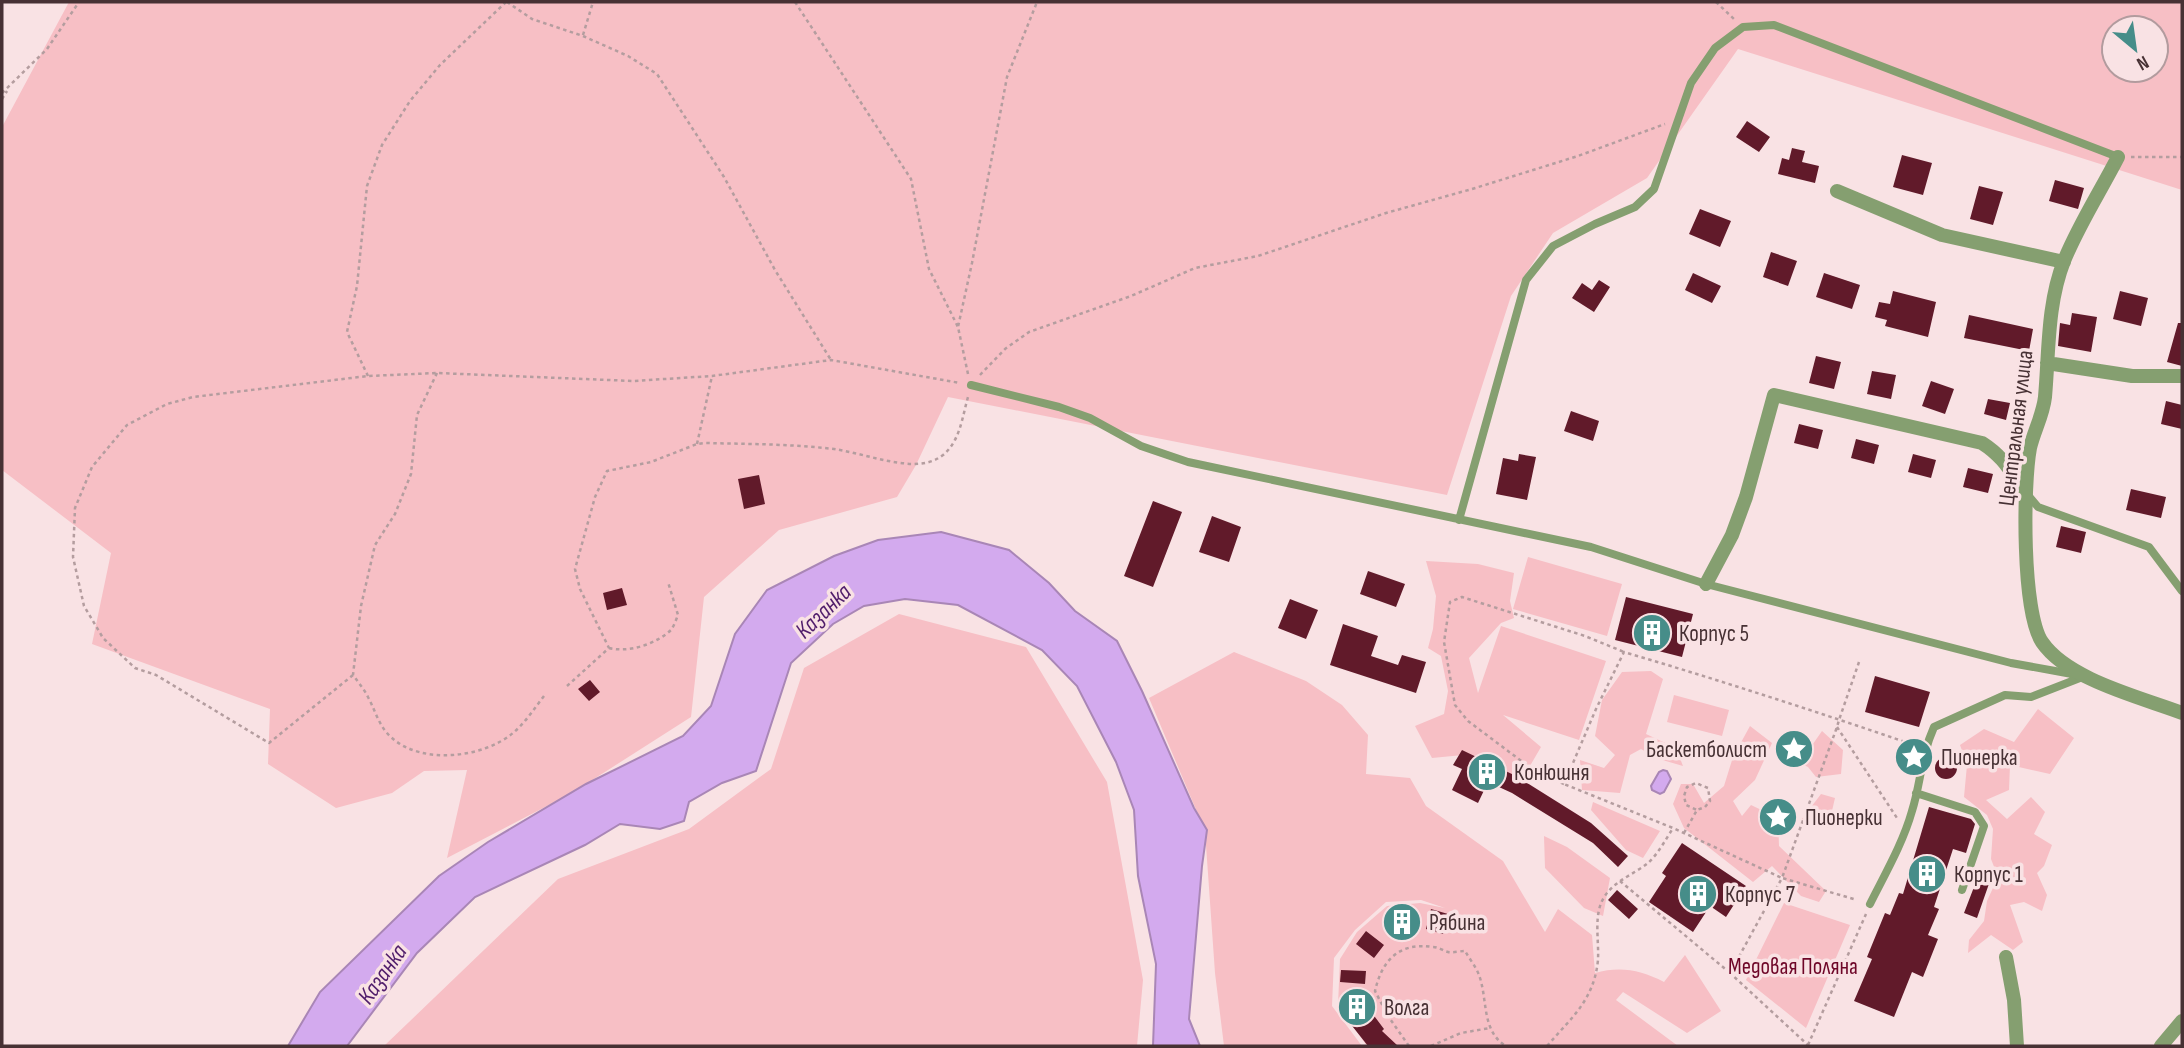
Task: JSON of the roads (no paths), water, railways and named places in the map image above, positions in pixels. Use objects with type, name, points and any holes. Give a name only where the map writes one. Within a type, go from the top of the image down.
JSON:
[{"type":"street","name":"Центральная улица","points":[[2118,158],[2064,262],[2054,299],[2045,401],[2030,449],[2025,492],[2029,603],[2033,622],[2042,642],[2055,656],[2085,676],[2182,713]]},
{"type":"street","points":[[1837,191],[1942,235],[2064,262]]},
{"type":"street","points":[[2047,363],[2132,376],[2182,376]]},
{"type":"street","points":[[1706,584],[1742,510],[1774,395],[1982,443],[1998,453],[2008,464],[2025,492]]},
{"type":"street","points":[[2006,957],[2014,1000],[2017,1046]]},
{"type":"street","points":[[2161,1046],[2182,1021]]},
{"type":"lane","points":[[1459,520],[1526,280],[1553,246],[1635,207],[1654,189],[1691,83],[1715,48],[1743,27],[1774,25],[2118,158]]},
{"type":"lane","points":[[971,385],[1059,407],[1090,418],[1141,446],[1188,462],[1591,548],[1706,584],[2011,663],[2085,676]]},
{"type":"lane","points":[[2025,492],[2038,507],[2149,547],[2182,591]]},
{"type":"lane","points":[[1870,904],[1906,830],[1924,749],[1934,727],[2005,695],[2031,697],[2085,676]]},
{"type":"lane","points":[[1916,793],[1975,812],[1984,826],[1962,890]]},
{"type":"water","name":"Казанка","points":[[941,532],[1009,550],[1049,583],[1075,611],[1117,641],[1194,808],[1207,830],[1189,1019],[1200,1046],[1153,1046],[1156,964],[1138,876],[1134,810],[1116,762],[1077,686],[1042,650],[958,605],[905,599],[864,606],[833,624],[791,663],[756,771],[722,783],[689,802],[684,821],[660,829],[620,824],[585,845],[475,897],[417,953],[347,1046],[288,1046],[320,992],[439,876],[488,842],[586,784],[683,736],[711,706],[735,634],[767,590],[834,556],[878,540]]},
{"type":"water","points":[[1663,770],[1667,771],[1671,779],[1660,794],[1652,790],[1651,786]]},
{"type":"place","name":"Корпус 5","points":[[1652,633]]},
{"type":"place","name":"Баскетболист","points":[[1794,749]]},
{"type":"place","name":"Пионерка","points":[[1914,757]]},
{"type":"place","name":"Конюшня","points":[[1487,772]]},
{"type":"place","name":"Пионерки","points":[[1778,817]]},
{"type":"place","name":"Корпус 1","points":[[1927,874]]},
{"type":"place","name":"Корпус 7","points":[[1698,894]]},
{"type":"place","name":"Рябина","points":[[1402,922]]},
{"type":"place","name":"Волга","points":[[1357,1007]]},
{"type":"park label","name":"Медовая Поляна","points":[[1793,966]]}]
